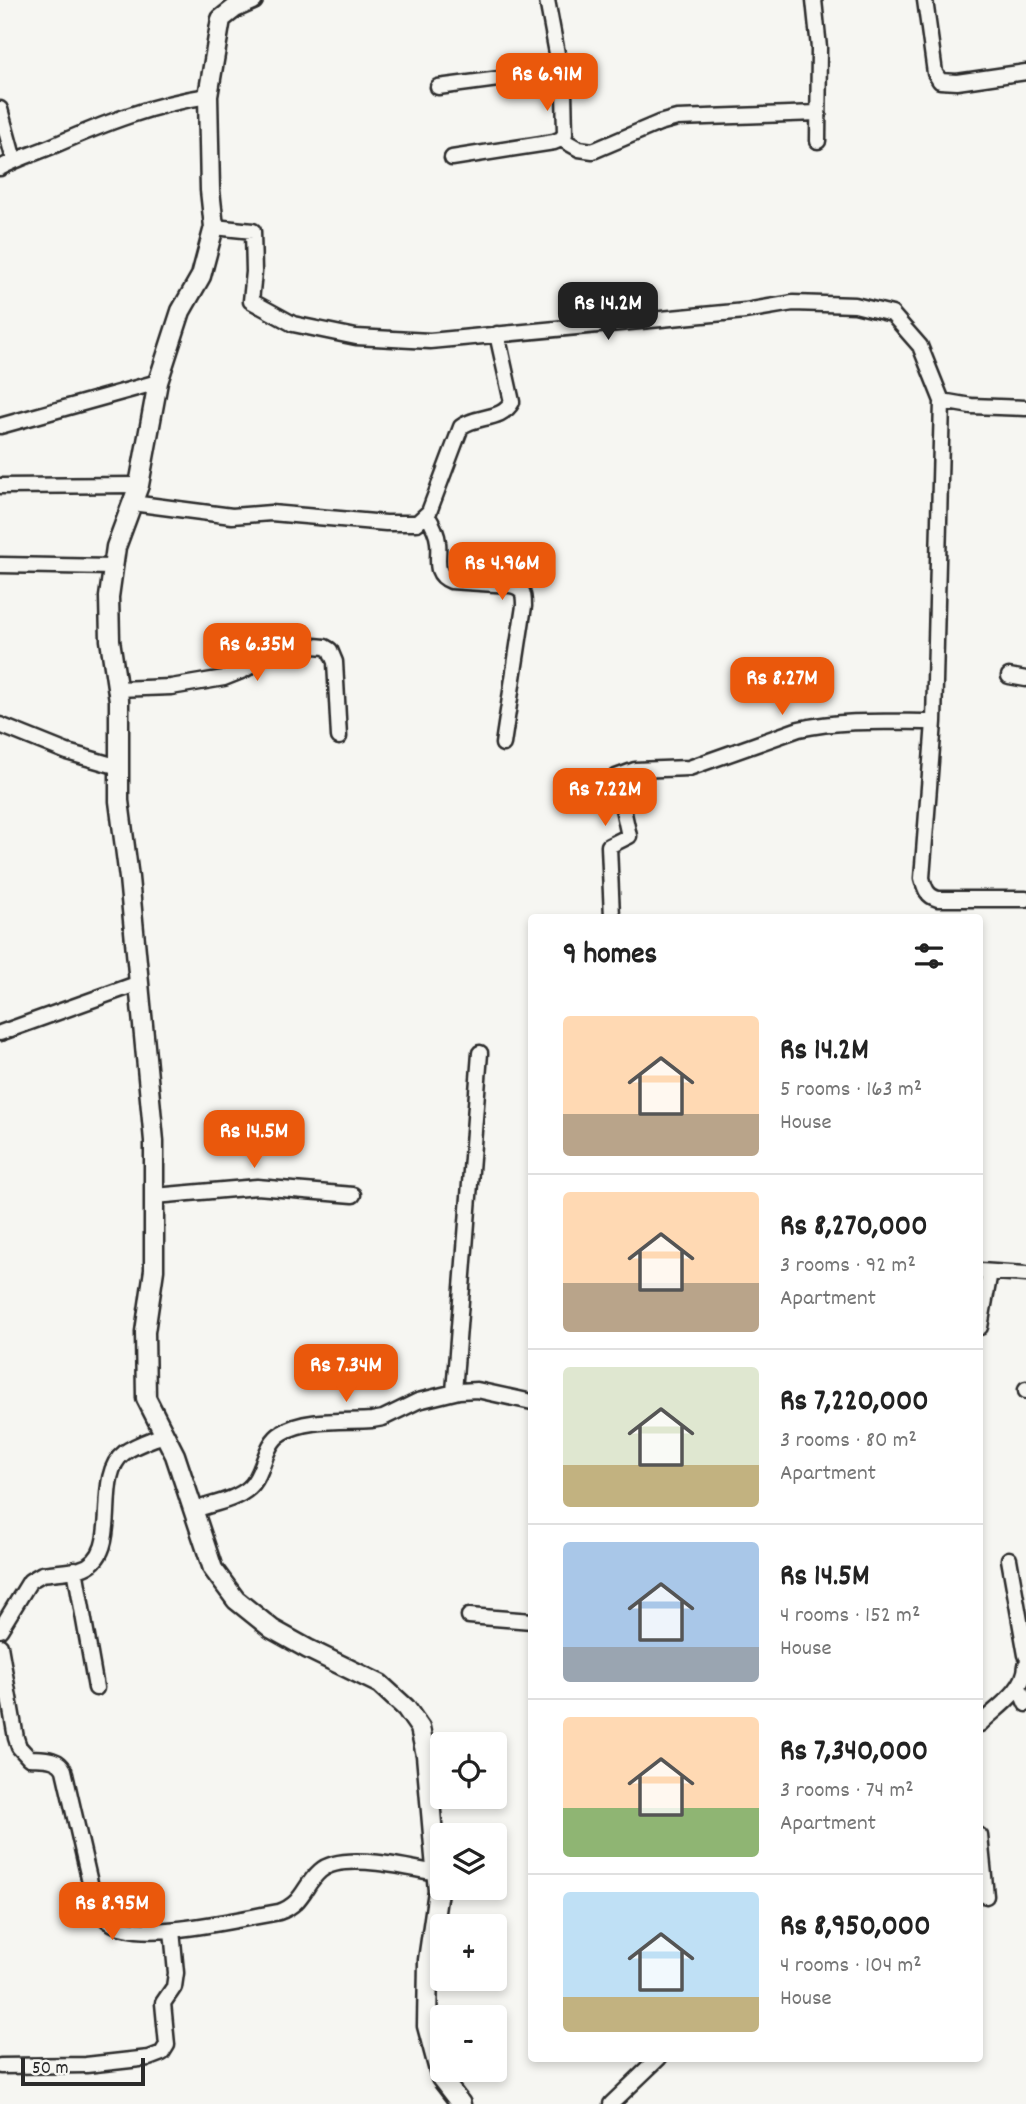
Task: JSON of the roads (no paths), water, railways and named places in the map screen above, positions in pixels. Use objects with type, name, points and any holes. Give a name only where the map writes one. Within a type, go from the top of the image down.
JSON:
[{"type":"street","points":[[253,0],[234,8],[221,19],[208,96],[210,190],[214,227],[201,276],[181,312],[159,382],[139,485],[116,547],[109,597],[110,640],[119,699],[119,801],[154,1141],[154,1270],[145,1332],[146,1398],[175,1455],[213,1569],[236,1600],[272,1629],[380,1684],[406,1708],[420,1728],[426,1755],[432,1823]]},
{"type":"street","points":[[452,158],[554,142],[565,134],[564,92],[547,0]]},
{"type":"street","points":[[814,0],[819,48],[818,141]]},
{"type":"street","points":[[925,0],[935,74],[940,82],[1026,72]]},
{"type":"street","points":[[438,87],[560,71]]},
{"type":"street","points":[[0,168],[13,160],[112,120],[177,100],[208,96]]},
{"type":"street","points":[[0,109],[13,160]]},
{"type":"street","points":[[561,139],[579,149],[593,151],[677,118],[818,113]]},
{"type":"street","points":[[214,227],[253,231],[254,272],[251,301],[293,324],[356,337],[430,341],[745,311],[793,303],[855,305],[892,314],[920,346],[942,401],[934,722],[922,878],[930,897],[938,900],[1026,900]]},
{"type":"street","points":[[132,503],[232,516],[271,513],[417,523],[427,515],[461,427],[472,421],[502,413],[512,402],[498,334]]},
{"type":"street","points":[[0,426],[159,382]]},
{"type":"street","points":[[942,401],[1026,408]]},
{"type":"street","points":[[0,486],[139,485]]},
{"type":"street","points":[[427,515],[434,526],[438,542],[438,569],[445,579],[510,585],[523,591],[524,606],[503,744]]},
{"type":"street","points":[[0,565],[113,567]]},
{"type":"street","points":[[117,689],[171,687],[224,678],[254,664],[265,650],[282,643],[325,647],[330,650],[335,662],[339,737]]},
{"type":"street","points":[[1009,676],[1026,679]]},
{"type":"street","points":[[612,914],[609,846],[629,836],[616,777],[635,770],[689,768],[799,729],[818,725],[851,722],[934,722]]},
{"type":"street","points":[[0,725],[67,752],[119,767]]},
{"type":"street","points":[[0,1033],[139,983]]},
{"type":"street","points":[[454,1392],[480,1053]]},
{"type":"street","points":[[155,1196],[257,1187],[353,1195]]},
{"type":"street","points":[[983,1293],[985,1271],[1026,1274]]},
{"type":"street","points":[[194,1510],[236,1496],[249,1488],[275,1438],[302,1424],[383,1418],[418,1401],[454,1392],[477,1390],[528,1401]]},
{"type":"street","points":[[0,1630],[30,1581],[36,1576],[82,1569],[99,1555],[103,1546],[110,1481],[115,1463],[124,1453],[163,1434]]},
{"type":"street","points":[[1009,1559],[1026,1655]]},
{"type":"street","points":[[75,1569],[96,1688]]},
{"type":"street","points":[[469,1616],[528,1621]]},
{"type":"street","points":[[0,1646],[5,1712],[16,1738],[29,1758],[55,1760],[64,1770],[94,1900],[101,1914],[110,1923],[135,1931],[158,1932],[279,1912],[290,1908],[302,1896],[318,1872],[326,1866],[345,1861],[430,1872]]},
{"type":"street","points":[[983,1721],[1019,1687],[1026,1673],[1026,1665]]},
{"type":"street","points":[[1019,1687],[1026,1704]]},
{"type":"street","points":[[983,1866],[986,1896]]},
{"type":"street","points":[[437,1900],[428,1960],[426,2026],[441,2078],[461,2104]]},
{"type":"street","points":[[0,2066],[86,2065],[149,2058],[162,2053],[167,2045],[163,2003],[176,1981],[172,1930]]},
{"type":"street","points":[[611,2104],[655,2062]]}]
